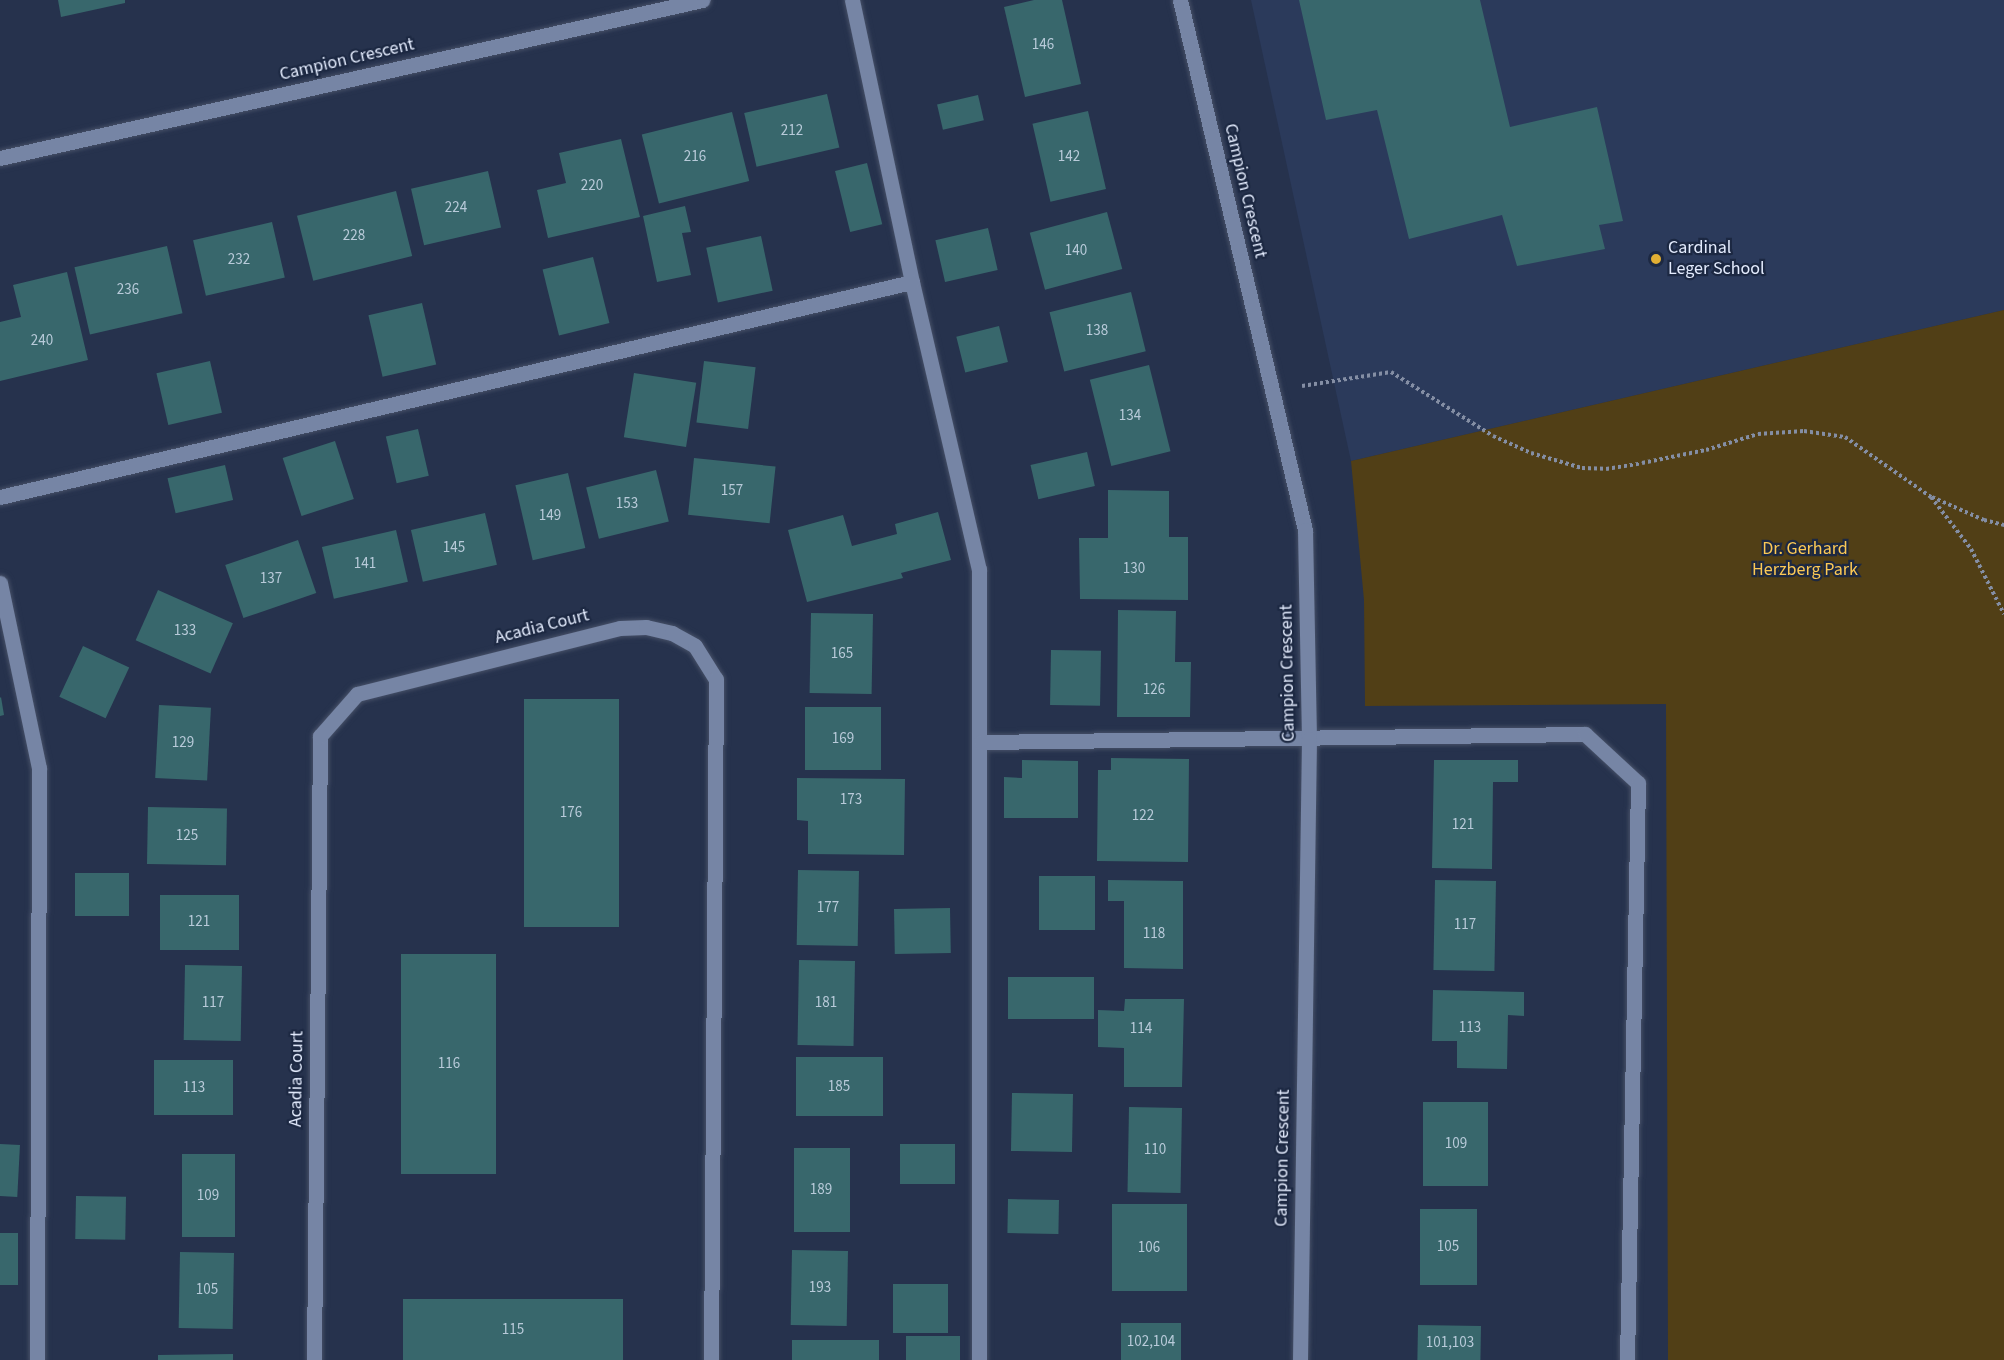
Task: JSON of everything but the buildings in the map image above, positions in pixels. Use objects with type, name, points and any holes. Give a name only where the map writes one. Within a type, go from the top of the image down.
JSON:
[{"type":"street","name":"Campion Crescent","points":[[0,158],[702,0]]},
{"type":"street","points":[[852,0],[912,282],[979,569],[981,742],[979,1360]]},
{"type":"street","name":"Campion Crescent","points":[[1180,0],[1305,530],[1309,739],[1300,1360]]},
{"type":"street","points":[[0,497],[912,282]]},
{"type":"street","points":[[0,583],[39,768],[37,1360]]},
{"type":"street","name":"Acadia Court","points":[[314,1360],[320,736],[357,694],[620,628],[646,627],[672,633],[695,646],[716,679],[711,1360]]},
{"type":"street","points":[[981,742],[1585,734],[1638,783],[1627,1360]]},
{"type":"path","points":[[1315,383],[1391,372],[1493,436],[1530,453],[1582,468],[1606,469],[1642,463],[1706,450],[1758,434],[1804,430],[1845,437],[1931,497],[1984,520],[2004,525]]},
{"type":"path","points":[[1931,497],[1971,549],[2004,614]]},
{"type":"shaded area","name":"Cardinal Leger School","points":[[1251,0],[2004,0],[2004,310],[1351,461]]},
{"type":"green space","name":"Dr. Gerhard Herzberg Park","points":[[2004,310],[2004,1360],[1668,1360],[1666,704],[1365,706],[1364,600],[1351,461]]},
{"type":"place","name":"Cardinal Leger School","points":[[1656,259]]}]
